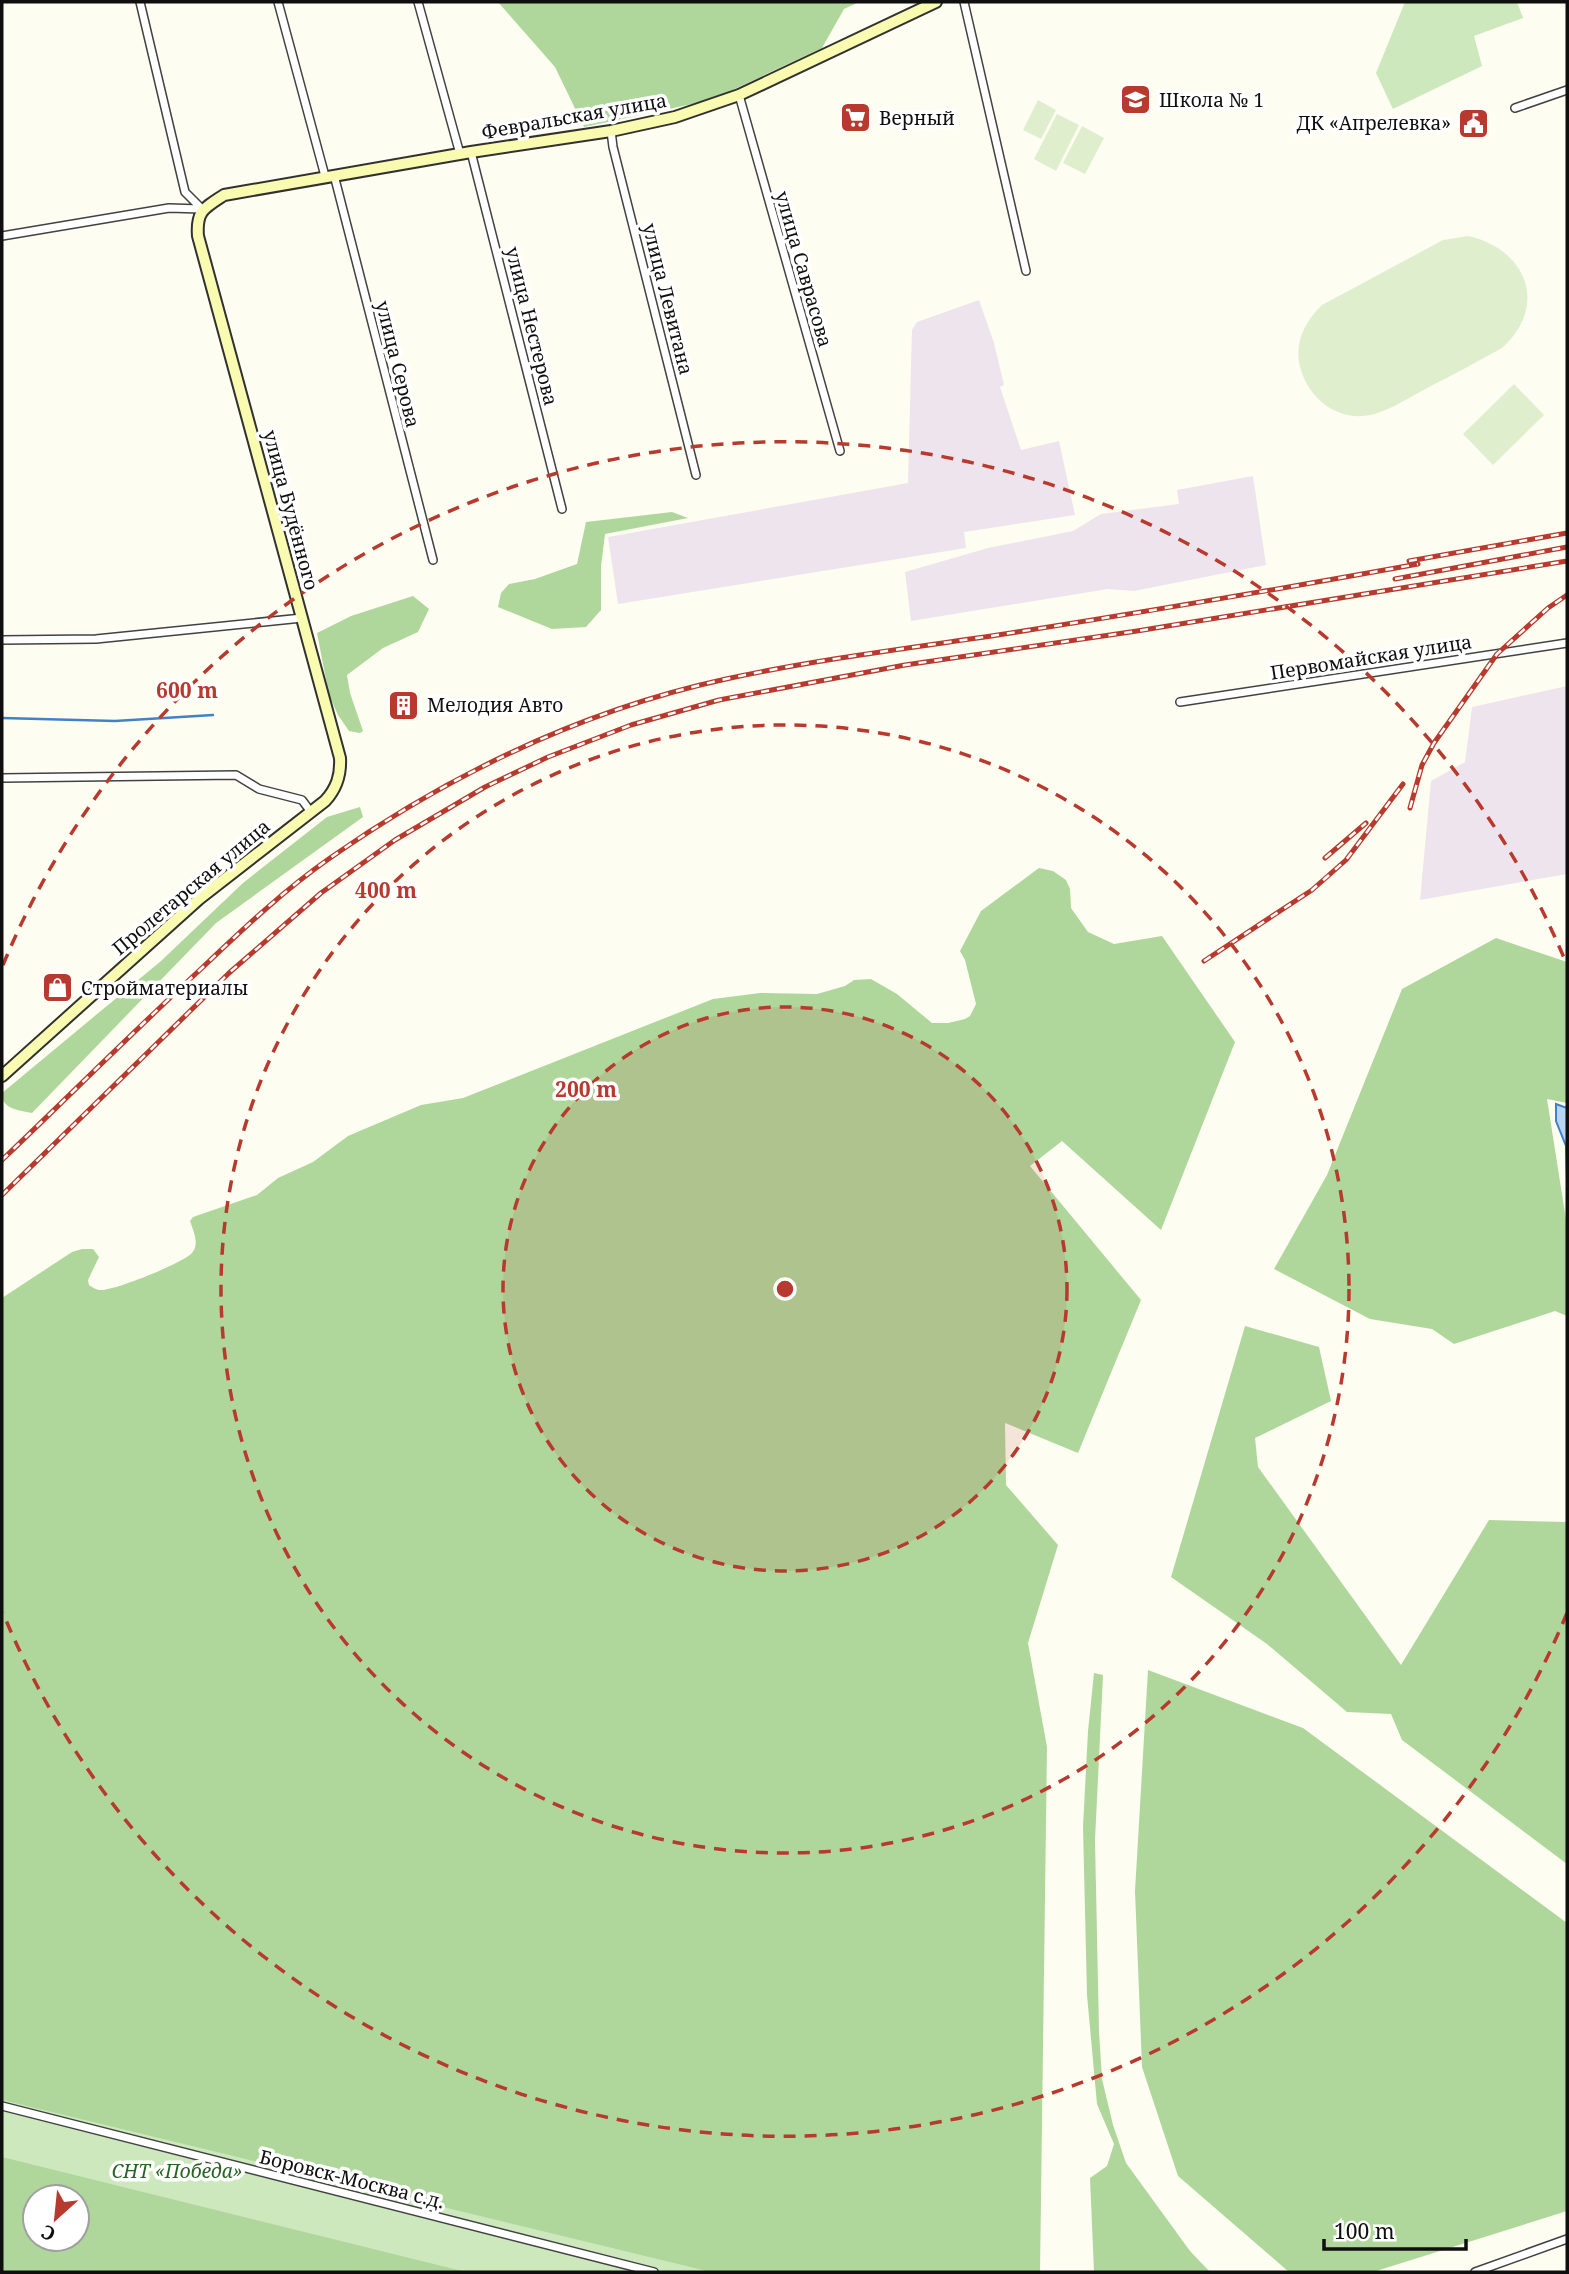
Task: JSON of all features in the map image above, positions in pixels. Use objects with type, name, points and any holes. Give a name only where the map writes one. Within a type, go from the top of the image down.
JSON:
[{"type":"main road","name":"Февральская улица","points":[[202,209],[224,195],[465,153],[611,131],[675,117],[739,95],[936,2]]},
{"type":"main road","name":"улица Будённого","points":[[202,209],[197,223],[198,236],[340,758],[340,770],[334,790],[311,812]]},
{"type":"main road","name":"Пролетарская улица","points":[[2,1076],[199,899],[311,812]]},
{"type":"street","points":[[140,2],[185,192],[202,209]]},
{"type":"street","name":"улица Серова","points":[[278,2],[330,176],[433,560]]},
{"type":"street","name":"улица Нестерова","points":[[418,2],[465,153],[562,509]]},
{"type":"street","points":[[964,2],[1026,271]]},
{"type":"street","points":[[1515,108],[1567,90]]},
{"type":"street","name":"улица Саврасова","points":[[739,95],[840,450]]},
{"type":"street","name":"улица Левитана","points":[[611,131],[696,475]]},
{"type":"street","points":[[2,236],[169,208],[202,209]]},
{"type":"street","points":[[2,640],[96,639],[302,618]]},
{"type":"street","name":"Первомайская улица","points":[[1180,702],[1567,643]]},
{"type":"street","points":[[2,778],[236,775],[259,789],[302,800],[311,812]]},
{"type":"street","name":"Боровск-Москва с.д.","points":[[2,2106],[654,2272]]},
{"type":"street","points":[[1475,2272],[1567,2239]]},
{"type":"shaded area","points":[[979,300],[994,343],[1004,385],[1000,387],[1021,450],[1059,441],[1075,515],[964,532],[966,548],[618,604],[608,537],[908,483],[912,330],[917,322]]},
{"type":"shaded area","points":[[1253,476],[1266,565],[1134,591],[1108,589],[911,621],[905,572],[988,548],[1073,531],[1101,514],[1179,504],[1177,490]]},
{"type":"shaded area","points":[[1567,686],[1567,874],[1420,900],[1431,781],[1465,762],[1472,707]]},
{"type":"green space","points":[[498,2],[859,2],[844,9],[822,48],[711,100],[584,127],[555,67]]},
{"type":"green space","points":[[1405,2],[1517,2],[1523,18],[1474,36],[1482,66],[1393,109],[1376,73]]},
{"type":"green space","points":[[1038,100],[1056,110],[1041,139],[1023,130]]},
{"type":"green space","points":[[1057,114],[1079,125],[1056,171],[1034,159]]},
{"type":"green space","points":[[1082,126],[1104,138],[1085,174],[1063,163]]},
{"type":"green space","points":[[1468,236],[1505,253],[1517,266],[1525,281],[1525,315],[1516,332],[1502,348],[1383,411],[1356,416],[1343,414],[1321,401],[1305,380],[1299,358],[1302,333],[1316,311],[1322,305],[1443,240]]},
{"type":"green space","points":[[1514,384],[1544,415],[1493,465],[1463,434]]},
{"type":"green space","points":[[672,512],[688,518],[605,534],[601,566],[601,610],[586,627],[552,629],[498,607],[501,593],[509,584],[535,579],[577,564],[586,522]]},
{"type":"green space","points":[[413,596],[429,609],[418,632],[383,648],[347,675],[363,731],[349,731],[329,695],[317,633],[351,616]]},
{"type":"green space","points":[[360,807],[363,817],[216,923],[32,1113],[12,1108],[5,1103],[2,1093],[161,961],[243,883],[327,817]]},
{"type":"green space","points":[[1039,868],[1053,871],[1066,880],[1070,889],[1071,908],[1088,932],[1114,944],[1162,936],[1235,1042],[1161,1230],[1062,1141],[1030,1166],[1141,1300],[1078,1453],[1005,1423],[1006,1485],[1058,1545],[1028,1643],[1047,1747],[1040,2272],[711,2272],[2,2100],[2,1298],[72,1252],[82,1249],[93,1249],[99,1257],[88,1280],[89,1285],[99,1290],[147,1276],[192,1253],[196,1241],[190,1221],[193,1217],[257,1195],[278,1178],[313,1162],[348,1136],[421,1105],[463,1098],[713,999],[760,993],[817,994],[845,986],[854,980],[871,979],[897,994],[932,1023],[965,1019],[970,1016],[976,1004],[965,960],[960,951],[981,911]]},
{"type":"green space","points":[[1496,938],[1567,962],[1567,1103],[1547,1099],[1567,1226],[1567,1316],[1555,1311],[1454,1344],[1432,1329],[1370,1319],[1274,1269],[1327,1175],[1402,989]]},
{"type":"green space","points":[[1245,1326],[1319,1347],[1331,1401],[1255,1438],[1258,1467],[1401,1665],[1489,1520],[1567,1522],[1567,1864],[1402,1740],[1391,1714],[1347,1712],[1267,1644],[1171,1577]]},
{"type":"green space","points":[[1148,1670],[1303,1728],[1567,1923],[1567,2211],[1373,2272],[1289,2272],[1178,2176],[1142,2067],[1135,1891]]},
{"type":"green space","points":[[1094,1673],[1103,1675],[1095,1840],[1102,2079],[1126,2163],[1190,2251],[1210,2272],[1094,2272],[1090,2178],[1107,2166],[1114,2144],[1097,2104],[1087,1995],[1083,1827]]},
{"type":"green space","name":"СНТ «Победа»","points":[[2,2095],[722,2272],[458,2272],[2,2160]]},
{"type":"green space","points":[[2,2157],[466,2272],[2,2272]]},
{"type":"water","points":[[1556,1104],[1567,1108],[1567,1180],[1566,1146],[1556,1121]]},
{"type":"waterway","points":[[2,718],[115,721],[213,715]]},
{"type":"railway","points":[[1409,561],[1567,533]]},
{"type":"railway","points":[[1395,579],[1567,547]]},
{"type":"railway","points":[[2,1195],[229,973],[321,893],[395,840],[485,787],[548,757],[631,725],[719,700],[905,665],[1137,631],[1567,561]]},
{"type":"railway","points":[[2,1160],[233,938],[313,870],[422,799],[470,773],[569,727],[673,692],[762,672],[1117,616],[1418,564]]},
{"type":"railway","points":[[1410,808],[1422,765],[1434,743],[1497,654],[1548,608],[1567,595]]},
{"type":"railway","points":[[1204,961],[1312,890],[1346,860],[1403,784]]},
{"type":"railway","points":[[1325,858],[1366,823]]},
{"type":"place","name":"Школа № 1","points":[[1136,100]]},
{"type":"place","name":"Верный","points":[[856,118]]},
{"type":"place","name":"ДК «Апрелевка»","points":[[1474,123]]},
{"type":"place","name":"Мелодия Авто","points":[[404,705]]},
{"type":"place","name":"Стройматериалы","points":[[58,988]]}]
